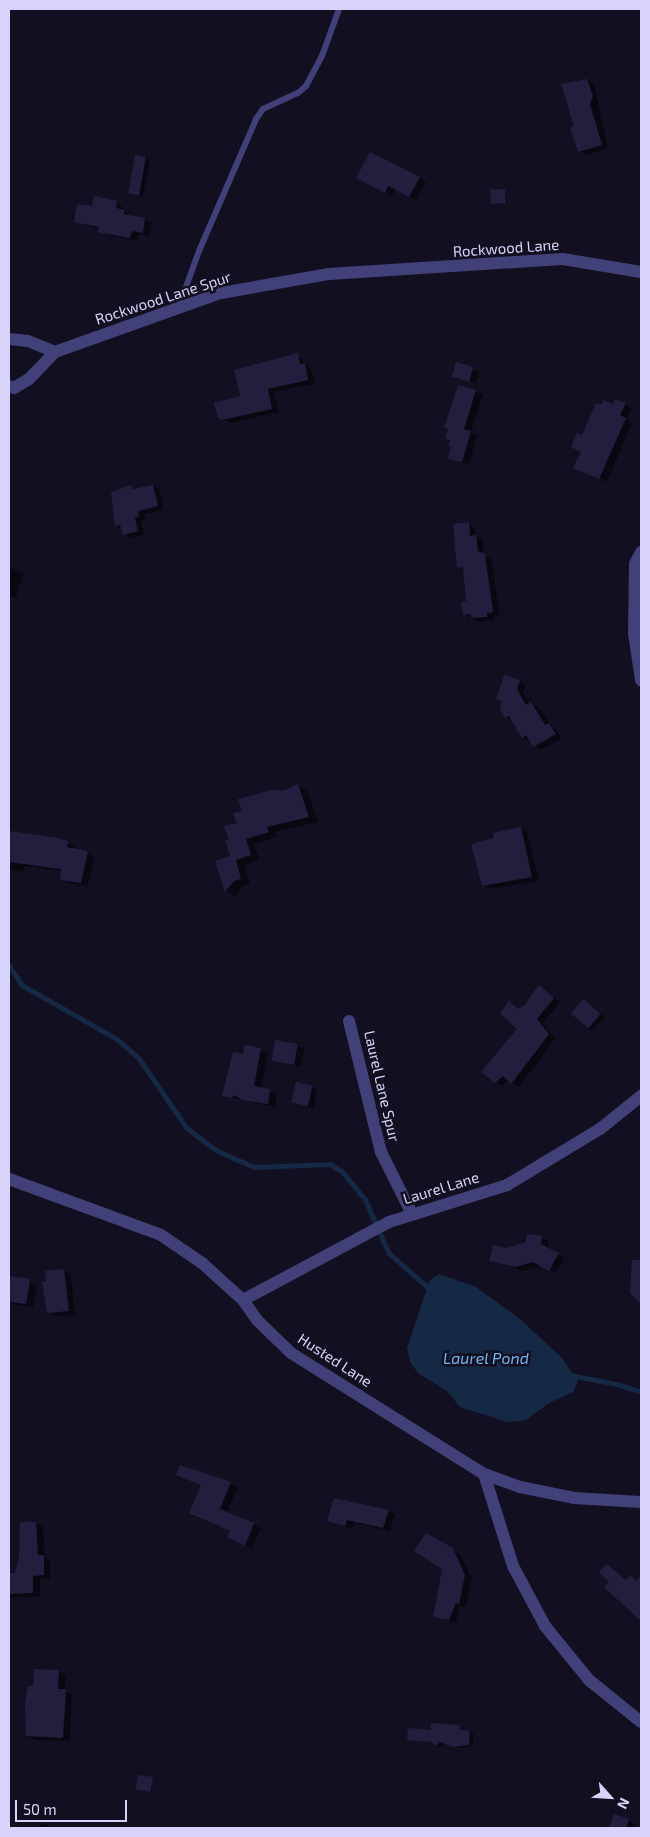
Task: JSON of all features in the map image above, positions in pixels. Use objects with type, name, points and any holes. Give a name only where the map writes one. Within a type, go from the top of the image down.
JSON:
[{"type":"street","name":"Rockwood Lane","points":[[431,269],[563,259],[641,272]]},
{"type":"street","name":"Rockwood Lane Spur","points":[[9,386],[14,388],[29,380],[55,352],[221,293],[329,274],[431,269]]},
{"type":"street","points":[[9,339],[28,341],[55,352]]},
{"type":"street","points":[[641,552],[635,564],[634,633],[641,680]]},
{"type":"street","name":"Laurel Lane Spur","points":[[349,1021],[381,1152],[411,1212]]},
{"type":"street","name":"Laurel Lane","points":[[243,1300],[363,1234],[411,1212],[507,1185],[600,1129],[641,1096]]},
{"type":"street","name":"Husted Lane","points":[[9,1179],[161,1235],[202,1263],[243,1300],[257,1320],[291,1353],[484,1474],[520,1487],[574,1498],[641,1502]]},
{"type":"street","points":[[484,1474],[513,1566],[545,1626],[589,1680],[641,1722]]},
{"type":"lane","points":[[178,309],[198,251],[256,119],[263,109],[298,93],[306,86],[316,69],[339,9]]},
{"type":"water","name":"Laurel Pond","points":[[439,1274],[476,1287],[520,1319],[561,1357],[578,1381],[573,1392],[549,1403],[526,1420],[507,1422],[460,1407],[447,1391],[418,1373],[410,1362],[407,1348],[430,1280]]},
{"type":"building","points":[[587,79],[593,96],[590,104],[602,145],[578,152],[570,128],[574,126],[561,84]]},
{"type":"building","points":[[370,152],[420,177],[409,197],[388,186],[385,193],[356,178]]},
{"type":"building","points":[[135,155],[146,157],[139,195],[128,193]]},
{"type":"building","points":[[505,189],[506,203],[491,204],[490,190]]},
{"type":"building","points":[[94,196],[117,201],[116,208],[125,210],[124,214],[145,218],[143,233],[132,231],[130,238],[97,232],[99,227],[74,222],[77,204],[92,206]]},
{"type":"building","points":[[298,353],[300,364],[305,363],[308,380],[268,389],[272,409],[222,420],[218,418],[214,403],[240,396],[234,370]]},
{"type":"building","points":[[456,362],[473,367],[469,381],[452,376]]},
{"type":"building","points":[[458,385],[476,390],[464,429],[471,431],[462,462],[448,459],[451,447],[448,446],[450,440],[445,439],[448,429],[444,428]]},
{"type":"building","points":[[615,399],[626,403],[620,415],[626,418],[599,479],[573,468],[581,452],[571,447],[577,433],[582,435],[596,403],[601,405],[603,400],[613,404]]},
{"type":"building","points":[[131,485],[132,489],[153,485],[158,506],[138,511],[139,516],[135,518],[138,531],[123,535],[120,525],[115,526],[111,492]]},
{"type":"building","points":[[469,522],[470,536],[476,535],[478,551],[485,554],[493,612],[487,613],[487,617],[471,618],[471,614],[463,615],[461,602],[466,601],[463,567],[457,568],[453,524]]},
{"type":"building","points":[[504,675],[520,680],[517,689],[526,705],[531,702],[545,725],[549,723],[556,734],[533,747],[526,735],[522,738],[509,716],[505,718],[500,709],[502,701],[496,699]]},
{"type":"building","points":[[298,784],[309,817],[267,827],[269,832],[246,839],[251,855],[236,860],[241,879],[234,881],[225,892],[215,861],[230,856],[225,840],[229,839],[224,826],[237,823],[233,814],[242,811],[238,799],[272,790],[283,791]]},
{"type":"building","points":[[521,827],[532,877],[482,886],[471,844],[494,838],[493,833]]},
{"type":"building","points":[[9,831],[58,838],[68,841],[67,847],[88,851],[81,883],[60,880],[61,869],[9,862]]},
{"type":"building","points":[[539,985],[554,998],[537,1019],[549,1034],[511,1084],[503,1076],[495,1083],[481,1072],[517,1029],[500,1013],[509,1001],[518,1009],[524,1005]]},
{"type":"building","points":[[583,999],[601,1014],[588,1028],[571,1014]]},
{"type":"building","points":[[275,1040],[298,1044],[294,1065],[271,1061]]},
{"type":"building","points":[[244,1045],[261,1048],[254,1086],[270,1089],[268,1104],[242,1100],[235,1095],[231,1098],[222,1096],[233,1052],[243,1054]]},
{"type":"building","points":[[296,1082],[313,1086],[308,1106],[291,1102]]},
{"type":"building","points":[[527,1234],[542,1236],[541,1244],[559,1253],[549,1271],[533,1262],[516,1267],[489,1261],[493,1245],[506,1248],[526,1242]]},
{"type":"building","points":[[632,1260],[641,1260],[641,1304],[630,1293]]},
{"type":"building","points":[[64,1269],[69,1311],[47,1313],[42,1281],[46,1282],[45,1271]]},
{"type":"building","points":[[9,1276],[30,1279],[26,1304],[9,1302]]},
{"type":"building","points":[[180,1465],[231,1482],[220,1509],[254,1523],[245,1546],[227,1537],[230,1531],[189,1513],[201,1485],[176,1475]]},
{"type":"building","points":[[334,1498],[389,1510],[383,1528],[347,1520],[345,1526],[327,1521]]},
{"type":"building","points":[[20,1522],[36,1522],[38,1555],[44,1555],[44,1575],[33,1576],[33,1593],[9,1594],[9,1573],[15,1573],[19,1557]]},
{"type":"building","points":[[426,1533],[453,1548],[465,1575],[459,1604],[456,1603],[449,1620],[433,1617],[442,1569],[414,1551]]},
{"type":"building","points":[[607,1564],[626,1580],[630,1575],[636,1581],[641,1576],[641,1621],[604,1587],[609,1582],[599,1572]]},
{"type":"building","points":[[34,1669],[59,1670],[58,1689],[66,1689],[63,1738],[26,1736],[25,1704],[28,1686],[33,1686]]},
{"type":"building","points":[[431,1723],[460,1725],[459,1729],[470,1731],[469,1745],[453,1747],[440,1742],[436,1746],[431,1742],[407,1740],[408,1728],[431,1730]]},
{"type":"building","points":[[138,1775],[153,1777],[151,1792],[136,1790]]},
{"type":"building","points":[[614,1814],[629,1819],[626,1828],[609,1828]]},
{"type":"waterway","points":[[9,965],[22,985],[117,1039],[139,1058],[187,1128],[216,1150],[254,1167],[330,1164],[343,1172],[365,1199],[389,1253],[431,1290]]},
{"type":"waterway","points":[[570,1375],[617,1384],[641,1392]]}]
